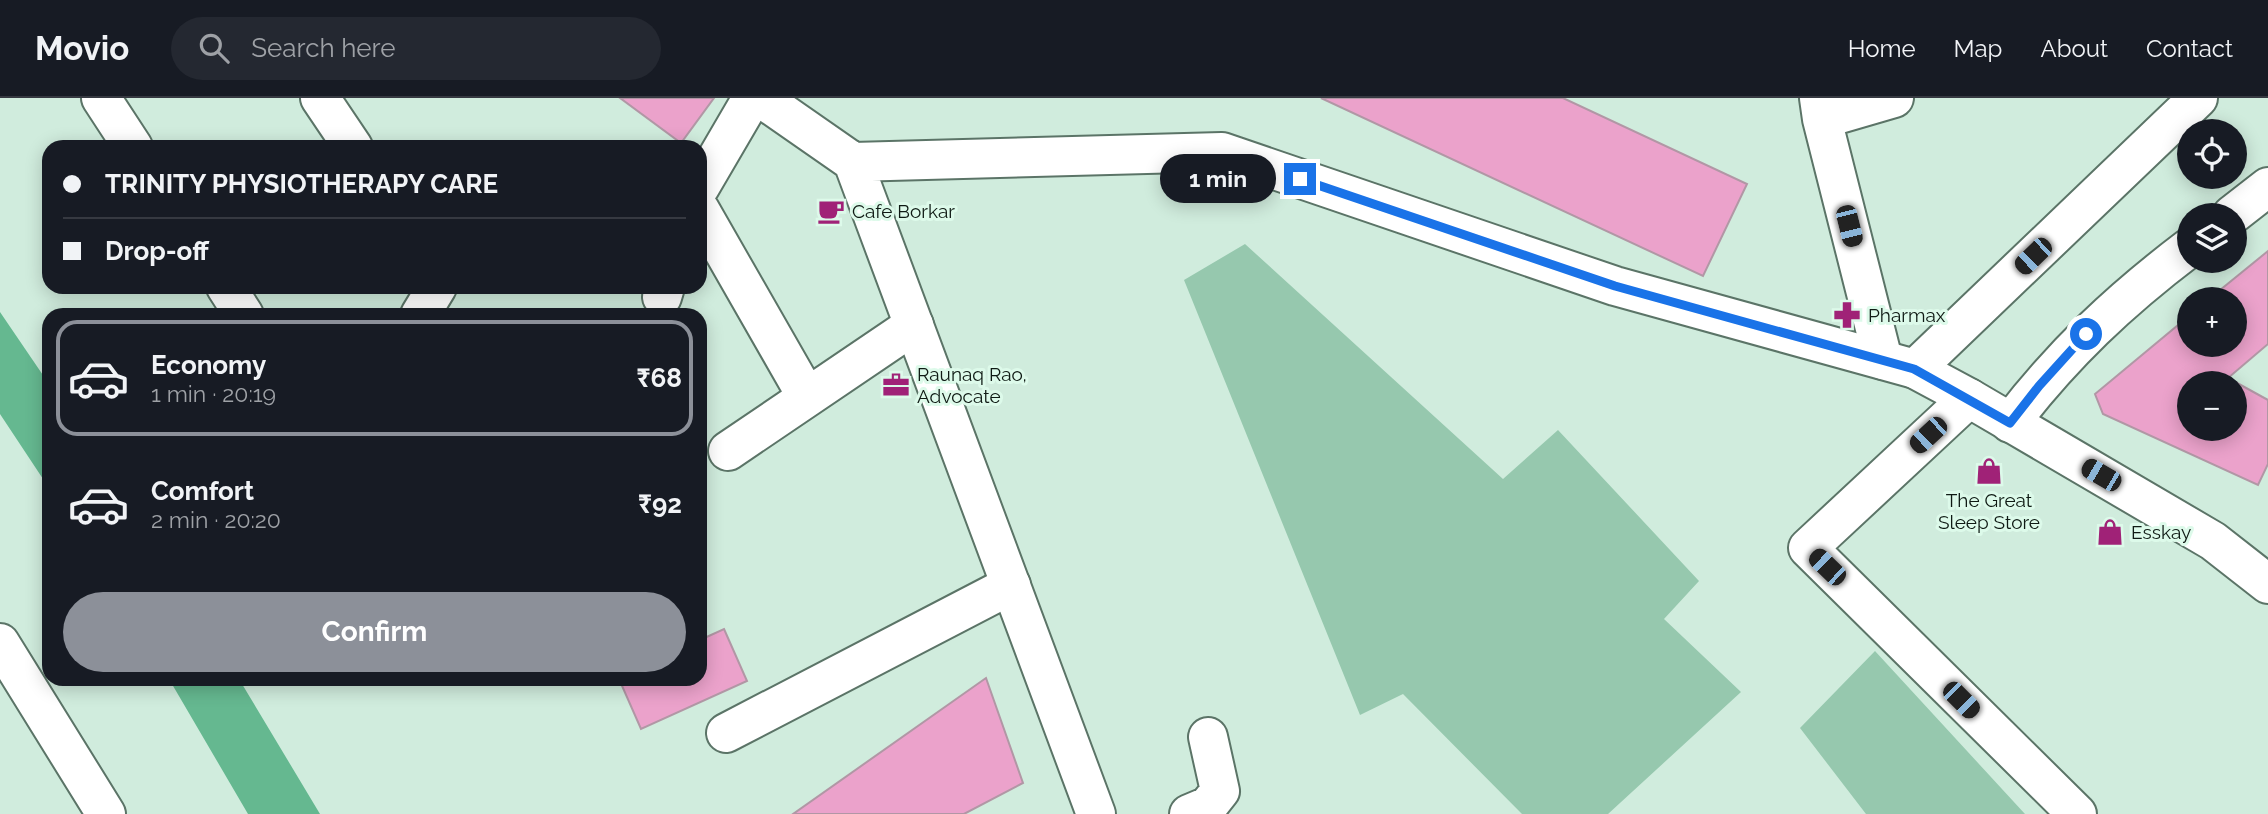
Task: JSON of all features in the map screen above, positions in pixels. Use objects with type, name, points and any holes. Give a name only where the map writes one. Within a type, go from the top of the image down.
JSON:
[{"type":"main road","points":[[101,98],[128,140]]},
{"type":"main road","points":[[320,98],[348,140]]},
{"type":"main road","points":[[707,175],[752,98]]},
{"type":"main road","points":[[761,98],[853,162],[1096,814]]},
{"type":"main road","points":[[1894,98],[1820,108],[1899,365]]},
{"type":"main road","points":[[1899,365],[2198,98]]},
{"type":"main road","points":[[853,162],[1222,152],[1615,286],[1899,365],[1969,398],[2213,541],[2268,584]]},
{"type":"main road","points":[[2247,203],[2268,187]]},
{"type":"main road","points":[[707,222],[807,397]]},
{"type":"main road","points":[[2010,423],[2086,334],[2142,283],[2177,257]]},
{"type":"main road","points":[[728,451],[914,325]]},
{"type":"main road","points":[[1969,398],[1808,548],[2077,814]]},
{"type":"main road","points":[[726,733],[1011,585]]},
{"type":"main road","points":[[0,643],[106,814]]},
{"type":"main road","points":[[1189,814],[1208,806],[1220,791],[1208,737]]},
{"type":"shaded area","points":[[1245,244],[1503,479],[1558,430],[1699,581],[1664,619],[1741,692],[1608,814],[1522,814],[1403,694],[1360,715],[1184,280]]},
{"type":"shaded area","points":[[0,312],[42,374],[42,477],[0,414]]},
{"type":"shaded area","points":[[1875,651],[2025,814],[1866,814],[1800,728]]},
{"type":"shaded area","points":[[173,686],[243,686],[320,814],[248,814]]},
{"type":"building","points":[[620,98],[714,98],[683,140],[677,140]]},
{"type":"building","points":[[1321,98],[1563,98],[1747,184],[1703,276]]},
{"type":"building","points":[[2268,251],[2268,344],[2236,371],[2177,371],[2177,441],[2247,441],[2247,388],[2268,400],[2268,464],[2258,485],[2103,414],[2095,394],[2177,326],[2177,357],[2247,357],[2247,287],[2224,287],[2241,273],[2247,273],[2247,268]]},
{"type":"building","points":[[724,629],[747,681],[641,729],[622,686],[707,686],[707,637]]},
{"type":"building","points":[[986,678],[1023,783],[964,814],[793,814]]},
{"type":"place","name":"Cafe Borkar","points":[[831,211]]},
{"type":"place","name":"Pharmax","points":[[1847,315]]},
{"type":"place","name":"Raunaq Rao, Advocate","points":[[896,385]]},
{"type":"place","name":"The Great Sleep Store","points":[[1989,471]]},
{"type":"place","name":"Esskay","points":[[2110,532]]},
{"type":"route","points":[[1300,179],[1615,286],[1914,369],[2010,423],[2086,334]]}]
